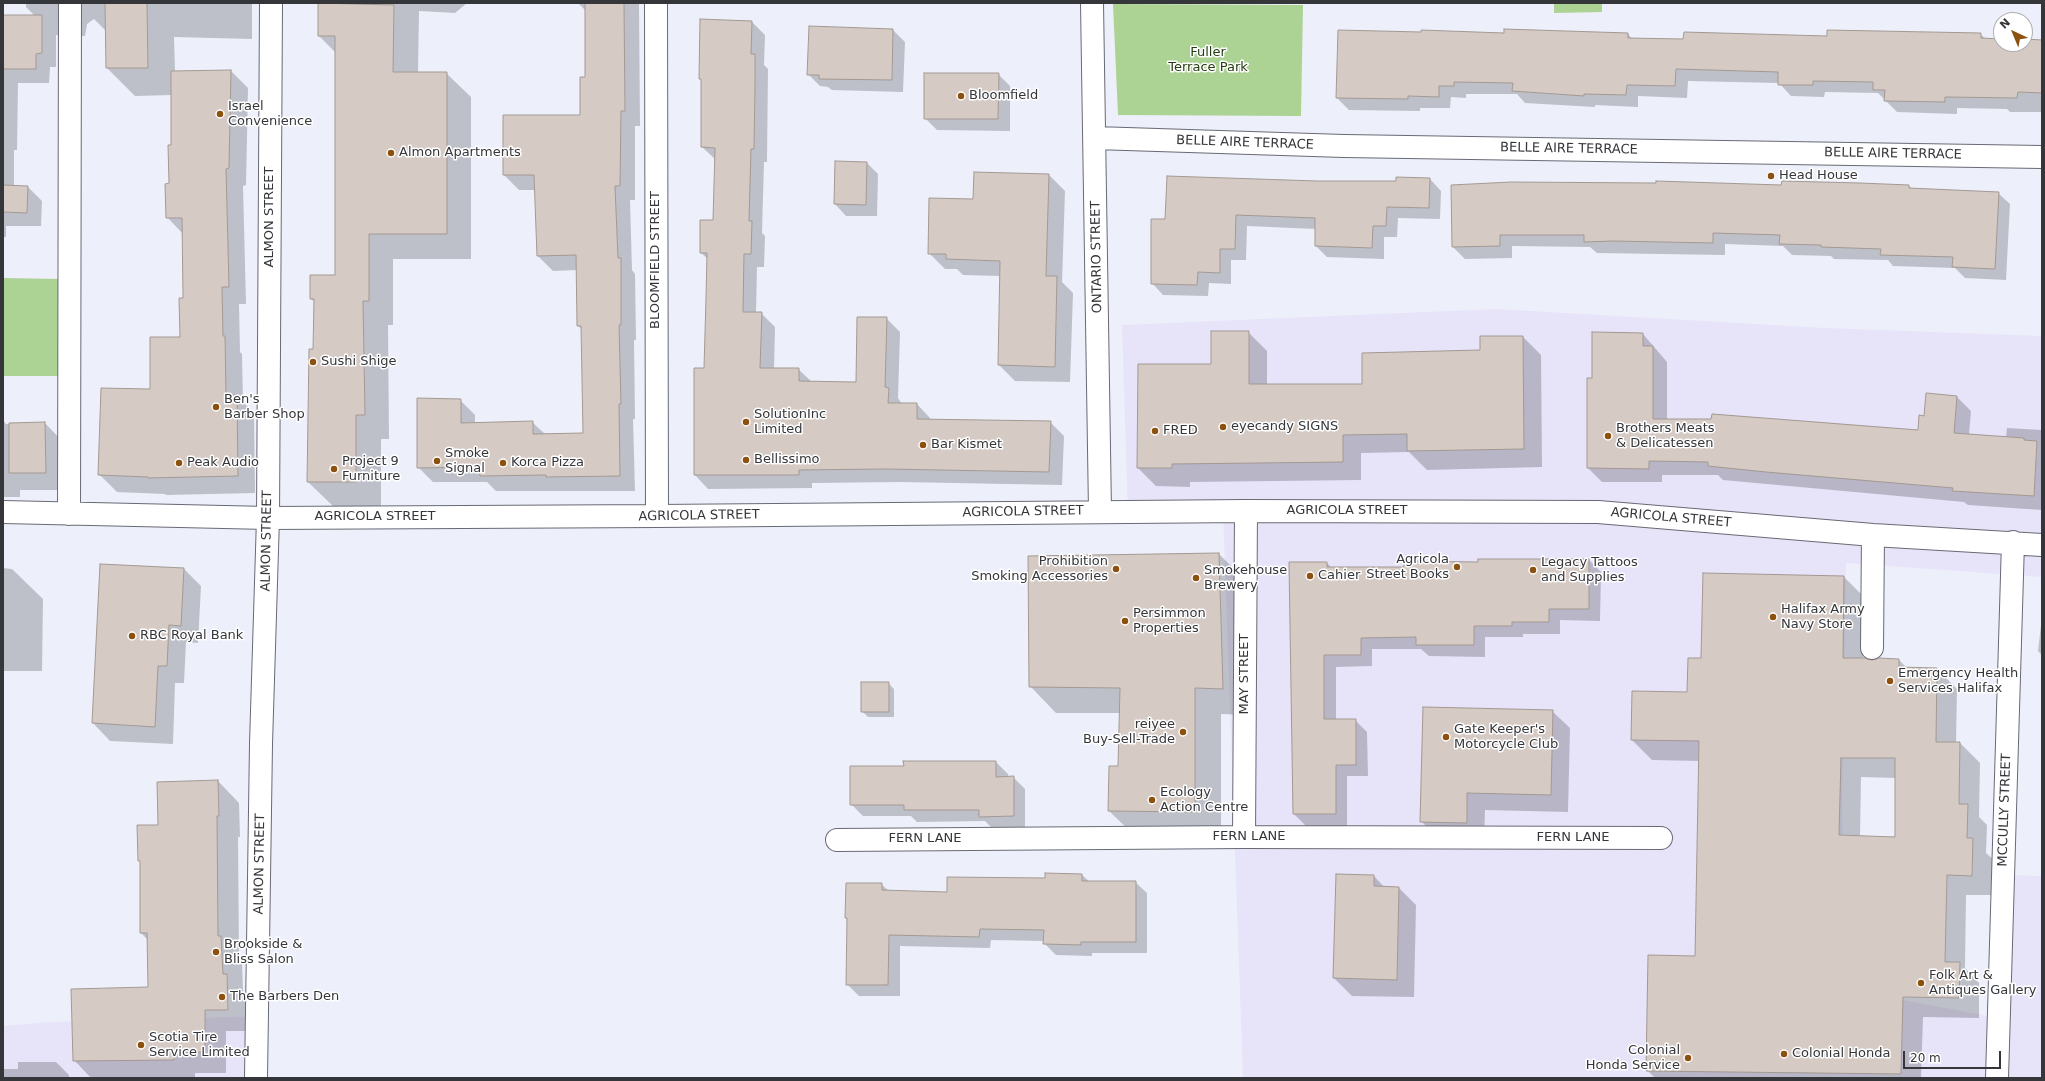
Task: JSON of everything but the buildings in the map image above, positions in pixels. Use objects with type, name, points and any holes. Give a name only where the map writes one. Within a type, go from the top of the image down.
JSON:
[{"type":"street","points":[[69,514],[70,3]]},
{"type":"street","name":"ALMON STREET","points":[[256,1078],[261,744],[268,518],[271,3]]},
{"type":"street","name":"BLOOMFIELD STREET","points":[[656,3],[657,516]]},
{"type":"street","name":"ONTARIO STREET","points":[[1092,3],[1100,512]]},
{"type":"street","name":"BELLE AIRE TERRACE","points":[[1095,138],[1344,146],[2042,157]]},
{"type":"street","name":"AGRICOLA STREET","points":[[3,512],[268,518],[1246,511],[1598,512],[1873,535],[2012,542],[2042,545]]},
{"type":"street","name":"MAY STREET","points":[[1244,837],[1246,511]]},
{"type":"street","points":[[1872,648],[1873,535]]},
{"type":"street","name":"MCCULLY STREET","points":[[1997,1078],[2012,542]]},
{"type":"street","name":"FERN LANE","points":[[837,840],[1244,837],[1662,838]]},
{"type":"shaded area","points":[[1496,309],[1825,328],[2042,336],[2042,577],[1846,563],[1842,806],[1846,989],[2009,1020],[2002,875],[2042,876],[2042,1078],[1243,1078],[1223,511],[1128,514],[1122,325]]},
{"type":"shaded area","points":[[268,1016],[267,1078],[3,1078],[3,1026],[49,1022]]},
{"type":"green space","points":[[1554,3],[1602,3],[1602,12],[1554,13]]},
{"type":"green space","name":"Fuller Terrace Park","points":[[1113,4],[1303,5],[1301,116],[1118,115]]},
{"type":"green space","points":[[3,278],[61,279],[61,376],[3,376]]},
{"type":"place","name":"Bloomfield","points":[[961,96]]},
{"type":"place","name":"Israel Convenience","points":[[220,114]]},
{"type":"place","name":"Almon Apartments","points":[[391,153]]},
{"type":"place","name":"Head House","points":[[1771,176]]},
{"type":"place","name":"Sushi Shige","points":[[313,362]]},
{"type":"place","name":"Ben's Barber Shop","points":[[216,407]]},
{"type":"place","name":"SolutionInc Limited","points":[[746,422]]},
{"type":"place","name":"eyecandy SIGNS","points":[[1223,427]]},
{"type":"place","name":"FRED","points":[[1155,431]]},
{"type":"place","name":"Brothers Meats & Delicatessen","points":[[1608,436]]},
{"type":"place","name":"Bar Kismet","points":[[923,445]]},
{"type":"place","name":"Bellissimo","points":[[746,460]]},
{"type":"place","name":"Smoke Signal","points":[[437,461]]},
{"type":"place","name":"Peak Audio","points":[[179,463]]},
{"type":"place","name":"Korca Pizza","points":[[503,463]]},
{"type":"place","name":"Project 9 Furniture","points":[[334,469]]},
{"type":"place","name":"Agricola Street Books","points":[[1457,567]]},
{"type":"place","name":"Prohibition Smoking Accessories","points":[[1116,569]]},
{"type":"place","name":"Legacy Tattoos and Supplies","points":[[1533,570]]},
{"type":"place","name":"Cahier","points":[[1310,576]]},
{"type":"place","name":"Smokehouse Brewery","points":[[1196,578]]},
{"type":"place","name":"Halifax Army Navy Store","points":[[1773,617]]},
{"type":"place","name":"Persimmon Properties","points":[[1125,621]]},
{"type":"place","name":"RBC Royal Bank","points":[[132,636]]},
{"type":"place","name":"Emergency Health Services Halifax","points":[[1890,681]]},
{"type":"place","name":"reiyee Buy-Sell-Trade","points":[[1183,732]]},
{"type":"place","name":"Gate Keeper's Motorcycle Club","points":[[1446,737]]},
{"type":"place","name":"Ecology Action Centre","points":[[1152,800]]},
{"type":"place","name":"Brookside & Bliss Salon","points":[[216,952]]},
{"type":"place","name":"Folk Art & Antiques Gallery","points":[[1921,983]]},
{"type":"place","name":"The Barbers Den","points":[[222,997]]},
{"type":"place","name":"Scotia Tire Service Limited","points":[[141,1045]]},
{"type":"place","name":"Colonial Honda","points":[[1784,1054]]},
{"type":"place","name":"Colonial Honda Service","points":[[1688,1058]]}]
